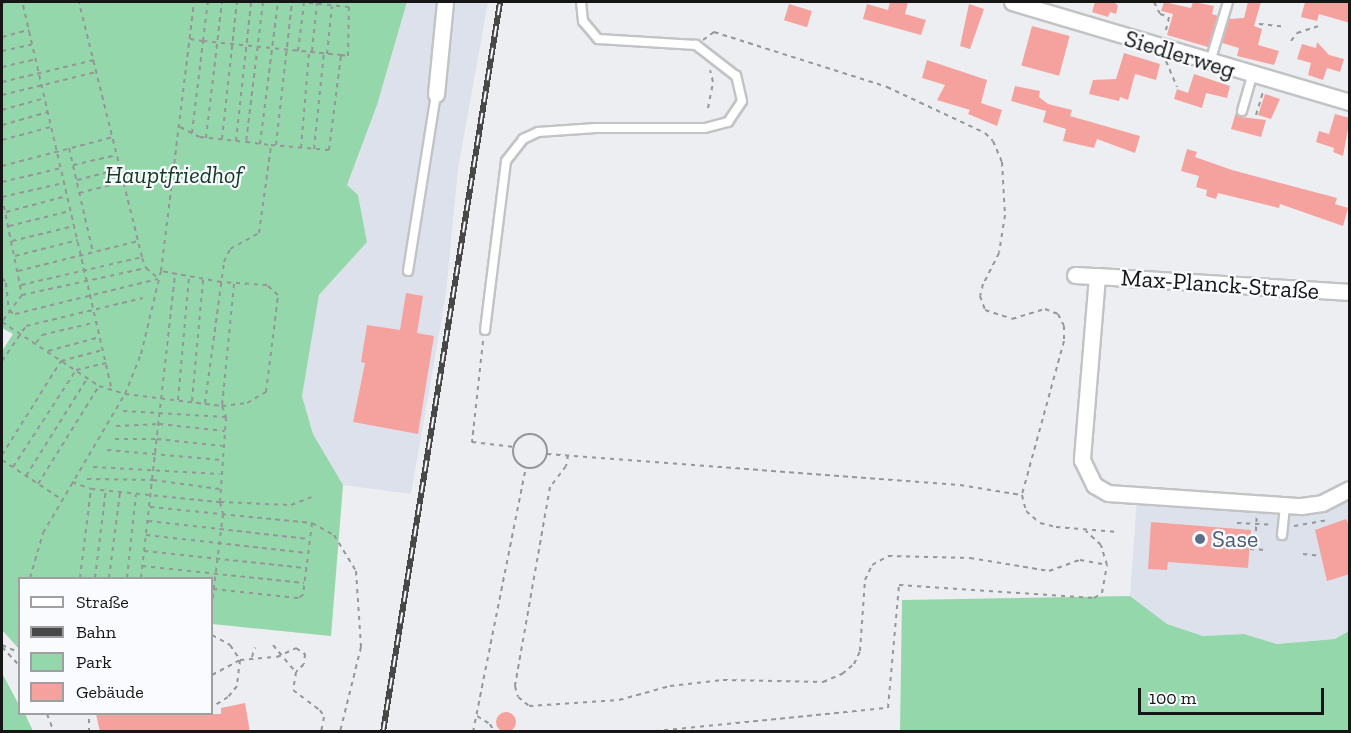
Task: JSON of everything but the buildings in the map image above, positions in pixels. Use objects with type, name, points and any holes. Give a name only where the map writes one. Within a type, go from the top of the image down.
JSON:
[{"type":"street","points":[[436,94],[445,2]]},
{"type":"street","name":"Siedlerweg","points":[[1021,3],[1164,55],[1209,63],[1350,102]]},
{"type":"street","points":[[1075,275],[1097,276]]},
{"type":"street","name":"Max-Planck-Straße","points":[[1350,292],[1097,276],[1082,460],[1094,485],[1108,493],[1285,506],[1322,502],[1350,489]]},
{"type":"lane","points":[[484,330],[506,161],[512,148],[538,132],[705,128],[728,122],[742,101],[736,76],[696,45],[598,39],[583,21],[580,2]]},
{"type":"lane","points":[[1209,63],[1228,2]]},
{"type":"lane","points":[[1242,111],[1259,78]]},
{"type":"lane","points":[[408,271],[436,94]]},
{"type":"lane","points":[[1282,535],[1285,506]]},
{"type":"path","points":[[2,3],[8,2]]},
{"type":"path","points":[[80,2],[142,257],[146,268],[159,279]]},
{"type":"path","points":[[31,577],[43,533],[125,394],[141,354],[159,279],[194,2]]},
{"type":"path","points":[[192,133],[208,2]]},
{"type":"path","points":[[206,138],[222,2]]},
{"type":"path","points":[[222,139],[237,2]]},
{"type":"path","points":[[236,141],[251,2]]},
{"type":"path","points":[[246,142],[263,2]]},
{"type":"path","points":[[260,144],[278,2]]},
{"type":"path","points":[[276,145],[292,2]]},
{"type":"path","points":[[300,2],[349,7]]},
{"type":"path","points":[[298,51],[304,2]]},
{"type":"path","points":[[190,39],[348,56],[349,2]]},
{"type":"path","points":[[1154,2],[1160,14],[1169,17],[1164,55],[1178,87]]},
{"type":"path","points":[[300,148],[317,3]]},
{"type":"path","points":[[23,5],[112,389]]},
{"type":"path","points":[[314,149],[332,5]]},
{"type":"path","points":[[1259,24],[1286,27]]},
{"type":"path","points":[[1291,41],[1297,33],[1318,26]]},
{"type":"path","points":[[2,37],[29,30]]},
{"type":"path","points":[[696,45],[714,32],[820,65],[935,108],[985,133],[993,141],[1002,162],[1005,215],[999,254],[983,284],[980,296],[986,310],[1012,319],[1045,309],[1058,314],[1064,326],[1064,341],[1022,495],[1026,511],[1040,523],[1084,530],[1118,531]]},
{"type":"path","points":[[2,51],[32,44]]},
{"type":"path","points":[[179,126],[206,138],[330,150],[341,55]]},
{"type":"path","points":[[2,67],[36,59]]},
{"type":"path","points":[[2,82],[94,60]]},
{"type":"path","points":[[705,63],[713,82],[708,108]]},
{"type":"path","points":[[2,95],[96,72]]},
{"type":"path","points":[[1256,115],[1259,78]]},
{"type":"path","points":[[2,110],[45,98]]},
{"type":"path","points":[[2,125],[48,112]]},
{"type":"path","points":[[2,140],[51,128]]},
{"type":"path","points":[[2,166],[112,137]]},
{"type":"path","points":[[205,403],[224,262],[230,249],[259,233],[271,145]]},
{"type":"path","points":[[69,148],[93,253]]},
{"type":"path","points":[[73,165],[117,155]]},
{"type":"path","points":[[2,182],[61,168]]},
{"type":"path","points":[[76,180],[120,169]]},
{"type":"path","points":[[79,193],[123,182]]},
{"type":"path","points":[[22,295],[2,197],[64,183]]},
{"type":"path","points":[[6,212],[67,196]]},
{"type":"path","points":[[9,226],[71,210]]},
{"type":"path","points":[[12,241],[74,226]]},
{"type":"path","points":[[15,256],[78,240]]},
{"type":"path","points":[[18,271],[138,241]]},
{"type":"path","points":[[20,285],[142,257]]},
{"type":"path","points":[[146,268],[22,295],[2,322],[99,386],[125,394],[192,400],[222,406],[247,404],[266,392],[278,295],[267,285],[234,284],[175,276],[160,271]]},
{"type":"path","points":[[141,577],[175,276]]},
{"type":"path","points":[[2,278],[6,283],[9,311]]},
{"type":"path","points":[[178,400],[189,278]]},
{"type":"path","points":[[9,311],[15,314],[159,279]]},
{"type":"path","points":[[192,400],[203,279]]},
{"type":"path","points":[[234,284],[222,406],[226,417],[219,489],[223,514],[213,589],[298,598],[303,595],[312,523]]},
{"type":"path","points":[[2,361],[26,326],[143,298]]},
{"type":"path","points":[[36,343],[42,335],[97,322]]},
{"type":"path","points":[[484,330],[472,442],[514,447]]},
{"type":"path","points":[[48,351],[100,337]]},
{"type":"path","points":[[2,455],[61,361],[103,350]]},
{"type":"path","points":[[13,467],[75,370],[106,363]]},
{"type":"path","points":[[26,476],[88,377]]},
{"type":"path","points":[[38,484],[99,386]]},
{"type":"path","points":[[123,411],[160,411],[226,417]]},
{"type":"path","points":[[116,426],[159,424],[225,431]]},
{"type":"path","points":[[525,435],[537,435],[545,442],[547,454],[537,466],[526,467],[517,461],[514,447],[525,435]]},
{"type":"path","points":[[115,439],[157,439],[223,446]]},
{"type":"path","points":[[106,450],[222,460]]},
{"type":"path","points":[[547,454],[960,485],[1022,495]]},
{"type":"path","points":[[568,455],[566,466],[550,487],[515,686],[518,697],[529,706],[619,700],[670,686],[723,680],[823,682],[842,674],[854,664],[860,651],[865,580],[872,565],[888,556],[970,558],[1049,571],[1080,560],[1107,565]]},
{"type":"path","points":[[2,460],[61,499]]},
{"type":"path","points":[[93,467],[154,468],[220,474]]},
{"type":"path","points":[[473,732],[526,467]]},
{"type":"path","points":[[87,479],[153,480],[219,489]]},
{"type":"path","points":[[72,482],[91,489],[220,502],[291,505],[312,497]]},
{"type":"path","points":[[80,577],[91,489]]},
{"type":"path","points":[[95,577],[106,489]]},
{"type":"path","points":[[109,577],[120,491]]},
{"type":"path","points":[[127,577],[136,494]]},
{"type":"path","points":[[1255,549],[1258,504]]},
{"type":"path","points":[[150,507],[312,523],[334,535],[356,571],[361,647],[340,732]]},
{"type":"path","points":[[148,521],[309,538]]},
{"type":"path","points":[[646,732],[888,708],[899,585],[1094,598],[1102,593],[1107,565],[1101,545],[1094,535],[1084,530]]},
{"type":"path","points":[[146,535],[308,553]]},
{"type":"path","points":[[1250,549],[1266,550]]},
{"type":"path","points":[[144,551],[307,568]]},
{"type":"path","points":[[1303,554],[1321,556]]},
{"type":"path","points":[[142,566],[305,583]]},
{"type":"path","points":[[213,635],[230,645],[240,660],[237,686],[228,697],[213,706]]},
{"type":"path","points":[[273,645],[279,655],[296,672]]},
{"type":"path","points":[[2,646],[18,652]]},
{"type":"path","points":[[2,646],[18,664]]},
{"type":"path","points":[[252,657],[255,647]]},
{"type":"path","points":[[213,674],[240,660],[279,655],[296,648],[305,654],[304,664],[296,672],[293,690],[320,710],[324,717],[321,732]]},
{"type":"path","points":[[46,715],[54,732]]},
{"type":"path","points":[[89,715],[89,732]]},
{"type":"path","points":[[477,716],[490,724],[494,732]]},
{"type":"shaded area","points":[[407,2],[488,2],[458,169],[446,294],[411,494],[343,485],[313,434],[302,396],[319,295],[367,242],[358,195],[347,185],[377,105]]},
{"type":"shaded area","points":[[1349,491],[1349,631],[1335,639],[1277,644],[1244,634],[1203,636],[1167,624],[1130,596],[1137,497],[1285,507]]},
{"type":"green space","name":"Hauptfriedhof","points":[[2,2],[407,2],[377,105],[347,185],[358,195],[367,242],[319,295],[302,396],[313,434],[343,485],[331,636],[213,624],[213,577],[18,577],[18,648],[2,630],[2,351],[13,334],[2,328]]},
{"type":"green space","points":[[1130,596],[1167,624],[1203,636],[1244,634],[1277,644],[1335,639],[1349,631],[1349,731],[900,731],[902,600]]},
{"type":"green space","points":[[2,673],[18,703],[18,715],[25,715],[33,731],[2,731]]},
{"type":"railway","points":[[383,732],[500,2]]},
{"type":"place","name":"Sase","points":[[1200,539]]}]
